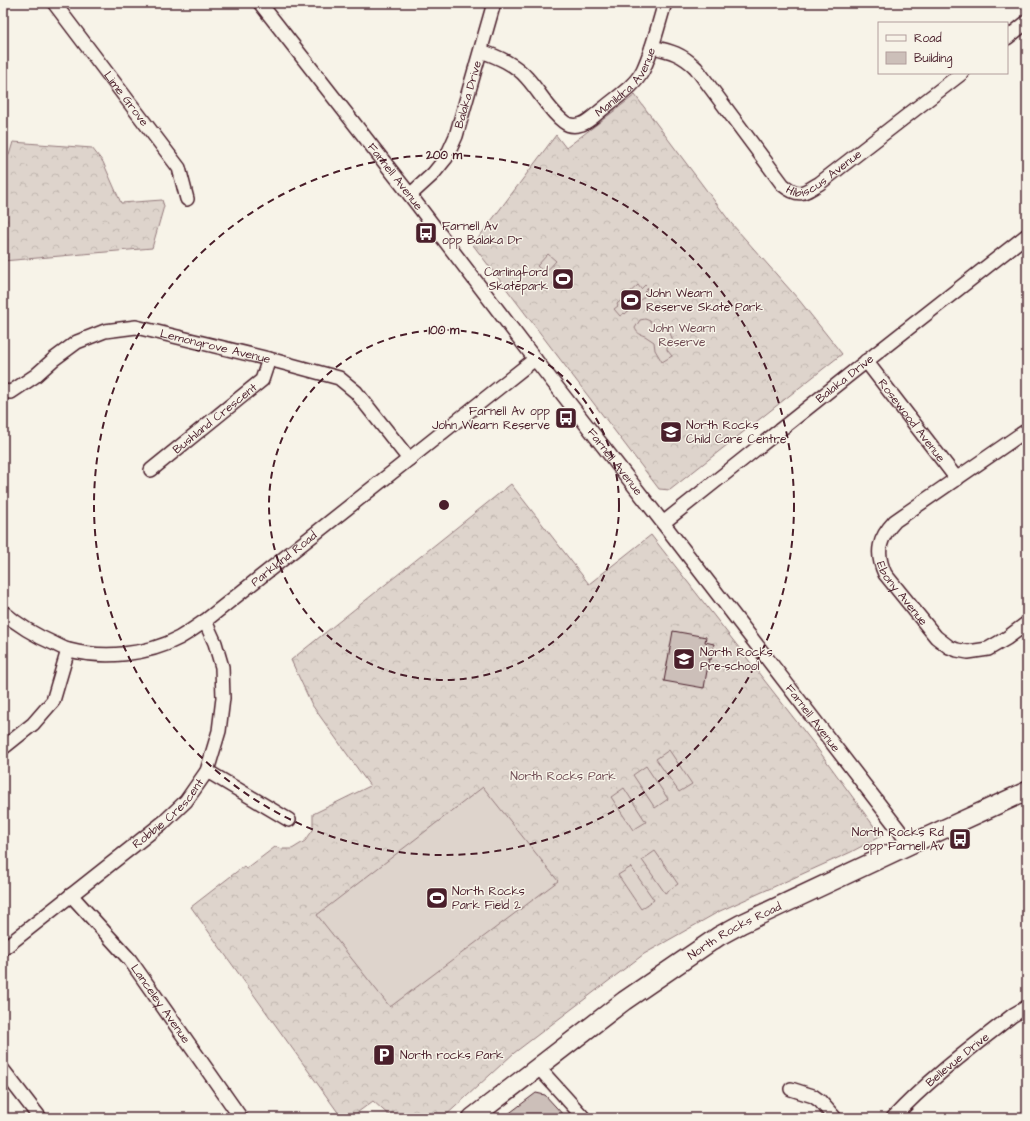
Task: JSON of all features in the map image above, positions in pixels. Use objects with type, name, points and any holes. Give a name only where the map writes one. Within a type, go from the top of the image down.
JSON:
[{"type":"main road","name":"North Rocks Road","points":[[472,1118],[624,1001],[718,936],[909,845],[1027,792]]},
{"type":"street","name":"Lime Grove","points":[[54,3],[180,168],[188,199]]},
{"type":"street","name":"Farnell Avenue","points":[[260,3],[410,194],[909,845]]},
{"type":"street","name":"Balaka Drive","points":[[410,194],[433,174],[446,158],[456,136],[494,3]]},
{"type":"street","name":"Manildra Avenue","points":[[481,50],[518,68],[556,115],[566,123],[577,126],[588,121],[631,86],[638,77],[643,70],[652,47],[665,3]]},
{"type":"street","points":[[1008,37],[1027,22]]},
{"type":"street","name":"Hibiscus Avenue","points":[[652,47],[672,51],[691,62],[783,185],[799,194],[820,183],[961,74]]},
{"type":"street","name":"Balaka Drive","points":[[663,523],[1027,235]]},
{"type":"street","name":"Lemongrove Avenue","points":[[3,391],[10,392],[34,376],[77,342],[104,331],[136,327],[339,378],[356,392],[409,459]]},
{"type":"street","name":"Bushland Crescent","points":[[151,470],[262,380],[268,359]]},
{"type":"street","name":"Parkland Road","points":[[3,612],[16,623],[39,637],[68,650],[100,655],[127,654],[156,647],[179,638],[205,621],[535,359]]},
{"type":"street","name":"Rosewood Avenue","points":[[866,361],[957,479]]},
{"type":"street","name":"Ebony Avenue","points":[[1027,430],[895,521],[882,538],[879,548],[880,565],[885,574],[936,637],[949,647],[968,652],[988,649],[1007,638],[1027,623]]},
{"type":"street","name":"Robbie Crescent","points":[[3,949],[165,821],[186,801],[207,771],[219,731],[223,698],[222,667],[215,643],[205,621]]},
{"type":"street","points":[[3,748],[33,724],[53,701],[68,650]]},
{"type":"street","points":[[207,771],[289,820]]},
{"type":"street","name":"Lanceley Avenue","points":[[71,895],[130,960],[241,1118]]},
{"type":"street","name":"Bellevue Drive","points":[[893,1118],[934,1078],[1013,1015],[1027,1007]]},
{"type":"street","points":[[538,1067],[584,1118]]},
{"type":"street","points":[[3,1070],[40,1118]]},
{"type":"street","points":[[791,1089],[813,1096],[820,1101],[835,1118]]},
{"type":"green space","name":"John Wearn Reserve","points":[[635,95],[731,223],[799,300],[842,354],[670,490],[659,489],[473,245],[556,135],[566,148]]},
{"type":"green space","points":[[13,142],[92,148],[103,162],[121,203],[162,200],[164,206],[152,248],[3,261],[3,159],[9,155]]},
{"type":"green space","points":[[548,254],[556,261],[545,273],[537,266]]},
{"type":"green space","name":"John Wearn Reserve Skate Park","points":[[638,285],[641,289],[645,285],[648,288],[644,292],[646,295],[625,314],[624,313],[620,316],[614,309],[618,306],[617,304]]},
{"type":"green space","points":[[645,319],[650,321],[653,326],[666,329],[672,338],[667,346],[667,350],[672,356],[662,362],[655,350],[654,342],[638,333],[635,328],[640,320]]},
{"type":"green space","name":"North Rocks Park","points":[[511,484],[589,584],[651,535],[814,744],[881,836],[851,852],[720,911],[644,954],[514,1053],[443,1118],[392,1118],[373,1101],[350,1118],[342,1118],[191,907],[244,866],[246,869],[275,847],[292,849],[305,841],[313,830],[313,814],[370,786],[312,705],[291,660]]},
{"type":"green space","points":[[669,750],[692,784],[679,792],[656,759]]},
{"type":"green space","points":[[646,766],[668,799],[655,808],[633,775]]},
{"type":"green space","name":"North Rocks Park Field 2","points":[[483,787],[558,881],[390,1007],[317,915]]},
{"type":"green space","points":[[624,788],[646,822],[633,830],[611,797]]},
{"type":"green space","points":[[655,851],[678,884],[665,893],[642,860]]},
{"type":"green space","points":[[631,867],[654,900],[641,909],[618,875]]},
{"type":"building","name":"North Rocks Pre-school","points":[[673,631],[706,637],[705,642],[714,644],[711,660],[709,659],[704,688],[664,681]]},
{"type":"building","points":[[536,1093],[545,1095],[566,1118],[503,1118]]},
{"type":"place","name":"Farnell Av opp Balaka Dr","points":[[426,233]]},
{"type":"place","name":"Carlingford Skatepark","points":[[563,279]]},
{"type":"place","name":"John Wearn Reserve Skate Park","points":[[631,300]]},
{"type":"place","name":"Farnell Av opp John Wearn Reserve","points":[[566,418]]},
{"type":"place","name":"North Rocks Child Care Centre","points":[[671,432]]},
{"type":"place","name":"North Rocks Pre-school","points":[[684,659]]},
{"type":"place","name":"North Rocks Rd opp Farnell Av","points":[[960,839]]},
{"type":"place","name":"North Rocks Park Field 2","points":[[437,898]]},
{"type":"place","name":"North rocks Park","points":[[384,1055]]}]
